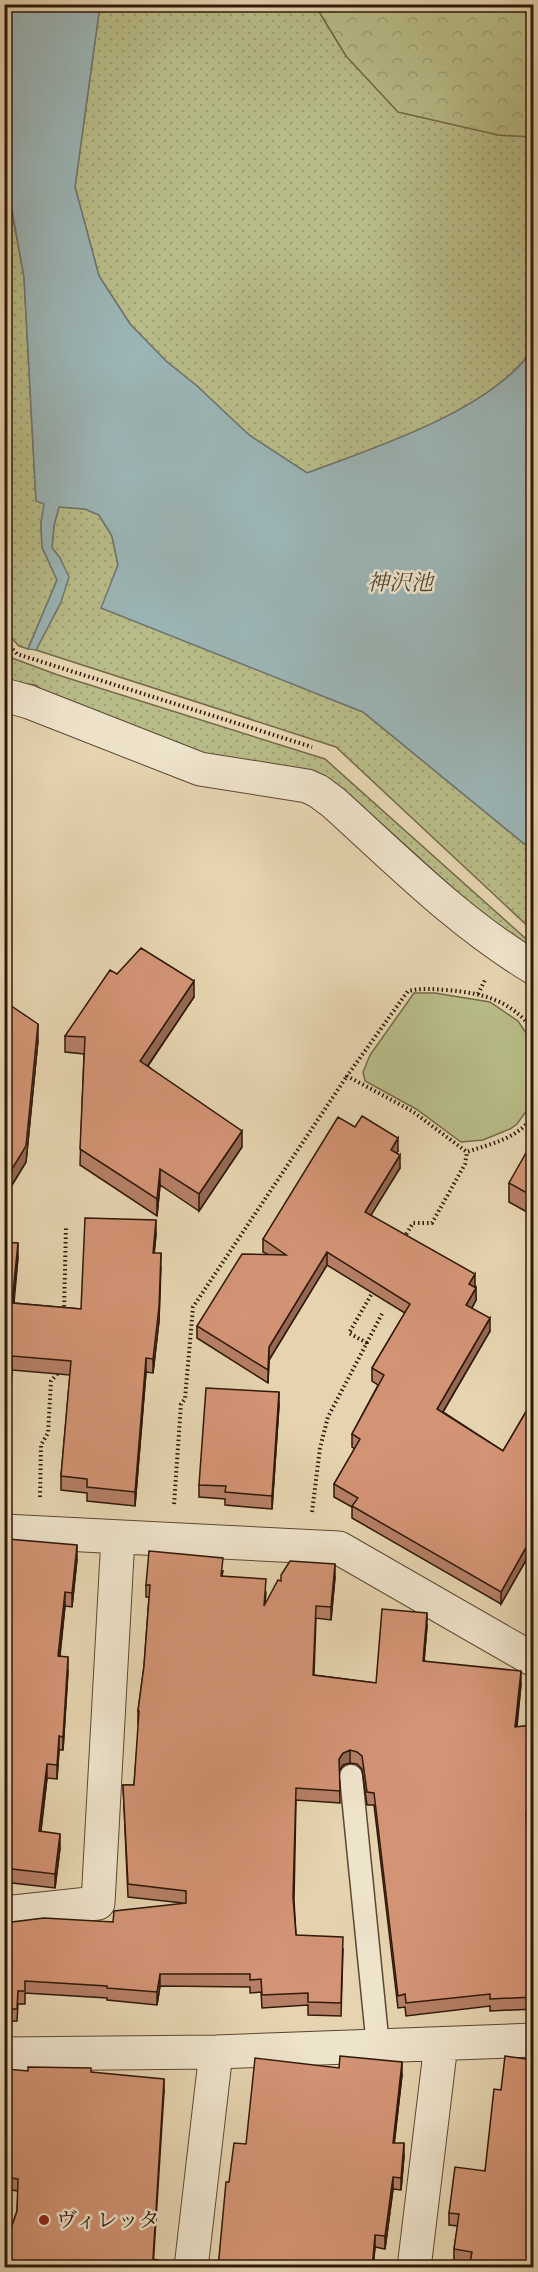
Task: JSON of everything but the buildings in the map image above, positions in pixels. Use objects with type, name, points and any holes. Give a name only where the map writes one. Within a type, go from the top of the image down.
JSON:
[{"type":"street","points":[[4,695],[29,702],[200,769],[307,786],[318,791],[334,802],[462,918],[502,949],[534,968]]},
{"type":"street","points":[[4,1531],[339,1548],[534,1660]]},
{"type":"street","points":[[4,1913],[98,1903],[118,1537]]},
{"type":"street","points":[[4,2054],[216,2052],[534,2040]]},
{"type":"street","points":[[414,2268],[441,2044]]},
{"type":"street","points":[[190,2268],[216,2052]]},
{"type":"lane","points":[[351,1776],[378,2047]]},
{"type":"path","points":[[173,1512],[181,1404],[184,1399],[193,1307],[347,1076],[408,991],[420,989],[478,994],[506,1005],[520,1015],[534,1030]]},
{"type":"path","points":[[347,1076],[412,1111],[467,1152]]},
{"type":"path","points":[[467,1152],[514,1136],[534,1114]]},
{"type":"path","points":[[401,1243],[413,1223],[432,1223],[465,1164],[467,1152]]},
{"type":"path","points":[[64,1321],[66,1226]]},
{"type":"path","points":[[367,1343],[349,1333],[378,1283]]},
{"type":"path","points":[[312,1519],[320,1448],[328,1417],[383,1312]]},
{"type":"path","points":[[39,1505],[41,1445],[48,1433],[51,1381],[62,1368]]},
{"type":"green space","points":[[100,5],[315,5],[346,56],[498,135],[533,137],[533,349],[514,371],[490,391],[461,408],[398,439],[307,473],[249,435],[197,386],[166,361],[130,324],[99,276],[75,187]]},
{"type":"green space","points":[[315,5],[533,5],[533,137],[498,135],[398,112],[346,56]]},
{"type":"green space","points":[[4,170],[24,277],[36,500],[45,504],[41,523],[42,547],[57,580],[28,649],[19,646],[4,630]]},
{"type":"green space","points":[[59,507],[85,509],[99,515],[112,536],[118,565],[102,608],[363,712],[533,851],[533,931],[336,747],[36,650],[61,602],[60,558],[52,548],[54,525]]},
{"type":"green space","points":[[12,658],[58,675],[325,759],[533,945],[533,951],[498,929],[342,788],[312,773],[200,755],[47,697],[36,685],[5,681]]},
{"type":"green space","points":[[414,993],[435,993],[490,1002],[518,1021],[533,1043],[533,1102],[517,1124],[483,1140],[461,1142],[416,1109],[365,1081],[363,1072],[370,1055]]},
{"type":"water","name":"神沢池","points":[[4,5],[100,5],[75,187],[99,276],[130,324],[166,361],[197,386],[249,435],[307,473],[398,439],[461,408],[490,391],[514,371],[533,349],[533,851],[363,712],[101,608],[118,565],[112,536],[99,515],[85,509],[59,507],[54,525],[52,548],[60,558],[69,577],[61,602],[36,650],[28,649],[57,580],[42,547],[41,523],[44,504],[36,501],[24,277],[5,170]]},
{"type":"place","name":"ヴィレッタ","points":[[44,2220]]}]
